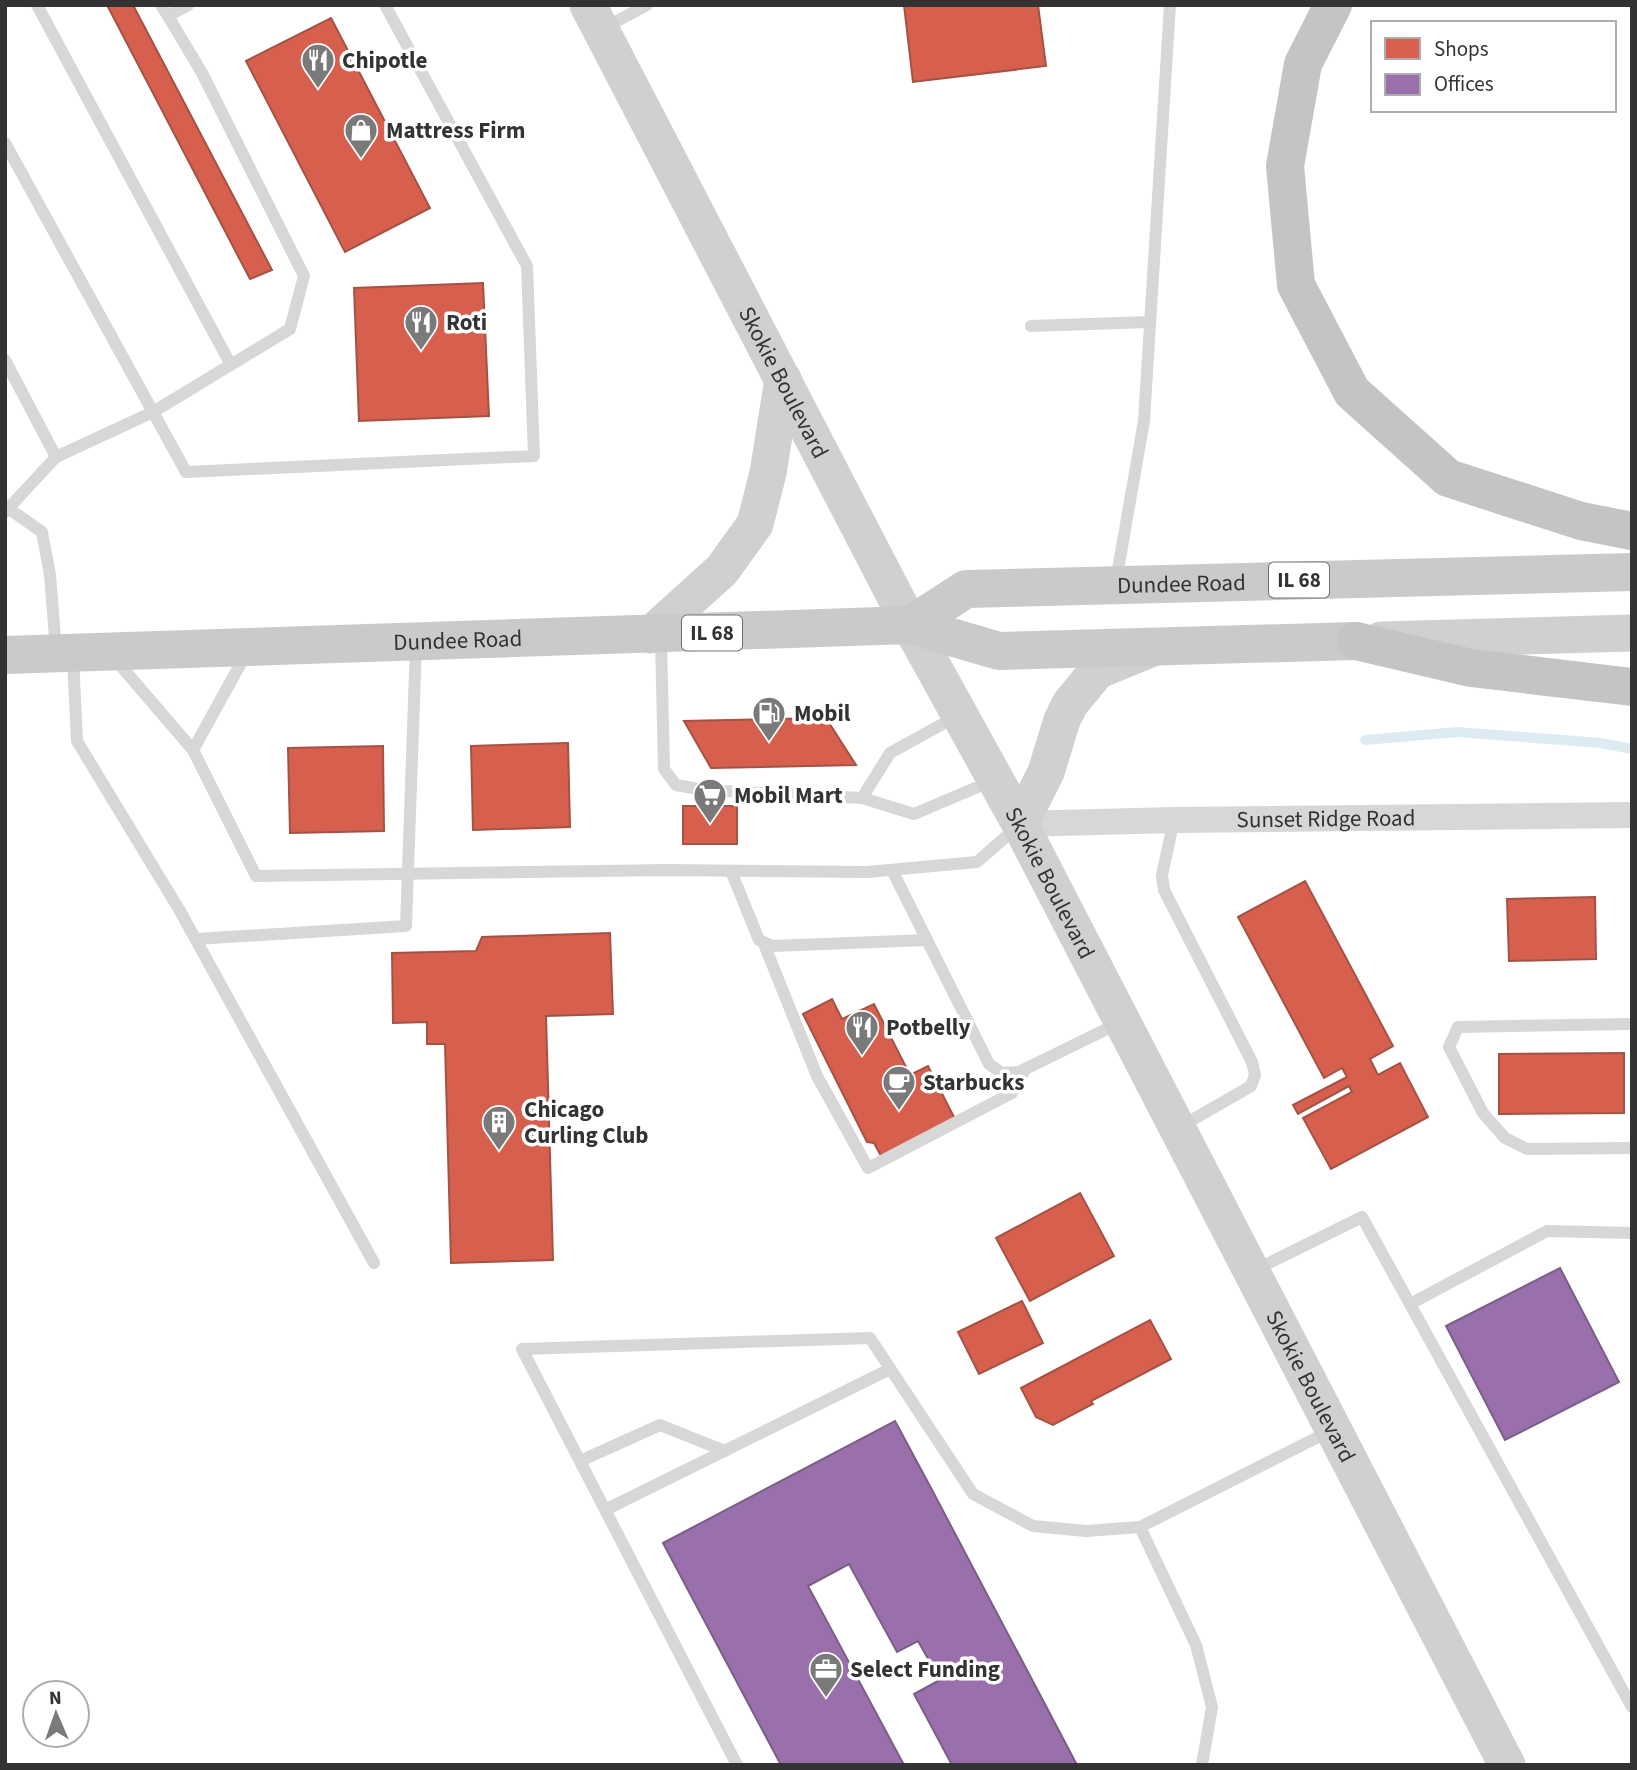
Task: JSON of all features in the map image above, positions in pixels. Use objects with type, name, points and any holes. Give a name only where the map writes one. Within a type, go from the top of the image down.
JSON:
[{"type":"highway","points":[[1333,5],[1303,64],[1285,166],[1296,285],[1352,392],[1448,478],[1581,521],[1632,531]]},
{"type":"highway","points":[[1356,641],[1471,668],[1632,687]]},
{"type":"main road","name":"Skokie Boulevard","points":[[594,17],[910,625],[1020,824],[1507,1765]]},
{"type":"main road","points":[[655,635],[722,570],[755,524],[768,473],[783,379]]},
{"type":"main road","name":"Dundee Road","points":[[910,625],[966,589],[1632,572]]},
{"type":"main road","name":"Dundee Road","points":[[5,655],[910,625],[999,651],[1632,633]]},
{"type":"main road","points":[[1020,824],[1046,772],[1062,720],[1070,704],[1097,671],[1157,646]]},
{"type":"street","name":"Sunset Ridge Road","points":[[1020,824],[1632,815]]},
{"type":"lane","points":[[37,5],[231,365]]},
{"type":"lane","points":[[188,5],[165,11],[202,73],[304,276],[290,329],[153,412],[56,457],[6,509],[42,532],[50,575],[80,653],[77,741],[196,939],[374,1262]]},
{"type":"lane","points":[[5,144],[186,472],[534,456],[527,265],[384,5]]},
{"type":"lane","points":[[594,17],[647,5]]},
{"type":"lane","points":[[1115,584],[1144,421],[1170,5]]},
{"type":"lane","points":[[1031,326],[1150,322]]},
{"type":"lane","points":[[5,360],[56,457]]},
{"type":"lane","points":[[655,635],[664,769],[676,785],[704,790],[862,798],[914,814],[994,780]]},
{"type":"lane","points":[[196,939],[406,926],[416,643]]},
{"type":"lane","points":[[193,750],[250,648]]},
{"type":"lane","points":[[80,653],[193,750],[256,876],[867,872],[977,862],[1020,824]]},
{"type":"lane","points":[[862,798],[890,754],[958,715]]},
{"type":"lane","points":[[1174,820],[1161,875],[1164,890],[1252,1062],[1255,1075],[1251,1086],[1177,1128]]},
{"type":"lane","points":[[892,870],[989,1064],[1002,1073],[1019,1072],[1122,1022]]},
{"type":"lane","points":[[731,871],[764,944],[817,1076],[868,1168],[1012,1093],[1026,1068]]},
{"type":"lane","points":[[764,944],[772,946],[928,940]]},
{"type":"lane","points":[[1632,1024],[1458,1027],[1449,1047],[1483,1113],[1505,1138],[1527,1149],[1632,1148]]},
{"type":"lane","points":[[1251,1272],[1362,1217],[1632,1707]]},
{"type":"lane","points":[[1410,1304],[1547,1231],[1632,1233]]},
{"type":"lane","points":[[737,1765],[522,1349],[870,1338],[973,1494],[1033,1526],[1086,1531],[1140,1527],[1333,1429]]},
{"type":"lane","points":[[605,1510],[890,1368]]},
{"type":"lane","points":[[580,1461],[660,1425],[725,1451]]},
{"type":"lane","points":[[1140,1527],[1196,1645],[1212,1707],[1202,1765]]},
{"type":"building: Shops","points":[[107,5],[133,5],[272,270],[250,279]]},
{"type":"building: Shops","points":[[904,5],[1038,5],[1046,66],[913,82]]},
{"type":"building: Shops","points":[[331,18],[430,208],[345,252],[246,61]]},
{"type":"building: Shops","name":"Roti","points":[[483,283],[489,416],[359,421],[354,288]]},
{"type":"building: Shops","name":"Mobil","points":[[826,718],[856,765],[711,768],[684,721]]},
{"type":"building: Shops","points":[[568,743],[570,827],[473,830],[471,746]]},
{"type":"building: Shops","points":[[383,746],[384,831],[290,833],[288,748]]},
{"type":"building: Shops","name":"Mobil Mart","points":[[683,806],[737,806],[737,844],[683,844]]},
{"type":"building: Shops","points":[[1305,881],[1393,1046],[1370,1059],[1378,1075],[1400,1063],[1428,1117],[1331,1169],[1303,1118],[1352,1092],[1349,1086],[1298,1114],[1293,1105],[1347,1077],[1342,1068],[1324,1078],[1238,917]]},
{"type":"building: Shops","points":[[1595,897],[1596,959],[1509,961],[1507,899]]},
{"type":"building: Shops","name":"Chicago Curling Club","points":[[610,933],[613,1014],[546,1016],[553,1260],[451,1263],[445,1044],[427,1044],[427,1022],[393,1023],[392,953],[476,951],[482,937]]},
{"type":"building: Shops","points":[[832,999],[842,1019],[874,1004],[910,1075],[928,1066],[955,1119],[881,1156],[874,1143],[867,1142],[803,1014]]},
{"type":"building: Shops","points":[[1624,1053],[1624,1113],[1499,1114],[1499,1054]]},
{"type":"building: Shops","points":[[1080,1193],[1114,1256],[1030,1301],[996,1238]]},
{"type":"building: Shops","points":[[1022,1301],[1043,1343],[979,1374],[958,1332]]},
{"type":"building: Shops","points":[[1150,1320],[1171,1359],[1091,1401],[1093,1404],[1053,1425],[1036,1417],[1021,1388]]},
{"type":"building: Offices","points":[[1560,1268],[1619,1382],[1505,1440],[1446,1326]]},
{"type":"building: Offices","points":[[895,1421],[1077,1765],[952,1765],[914,1694],[940,1680],[918,1641],[897,1652],[849,1564],[808,1586],[904,1765],[781,1765],[663,1543]]},
{"type":"waterway","points":[[1365,740],[1457,732],[1601,743],[1632,749]]},
{"type":"place","name":"Chipotle","points":[[318,90]]},
{"type":"place","name":"Mattress Firm","points":[[361,160]]},
{"type":"place","name":"Roti","points":[[421,352]]},
{"type":"place","name":"Mobil","points":[[769,743]]},
{"type":"place","name":"Mobil Mart","points":[[710,825]]},
{"type":"place","name":"Potbelly","points":[[862,1057]]},
{"type":"place","name":"Starbucks","points":[[899,1112]]},
{"type":"place","name":"Chicago Curling Club","points":[[499,1152]]},
{"type":"place","name":"Select Funding","points":[[826,1699]]}]
